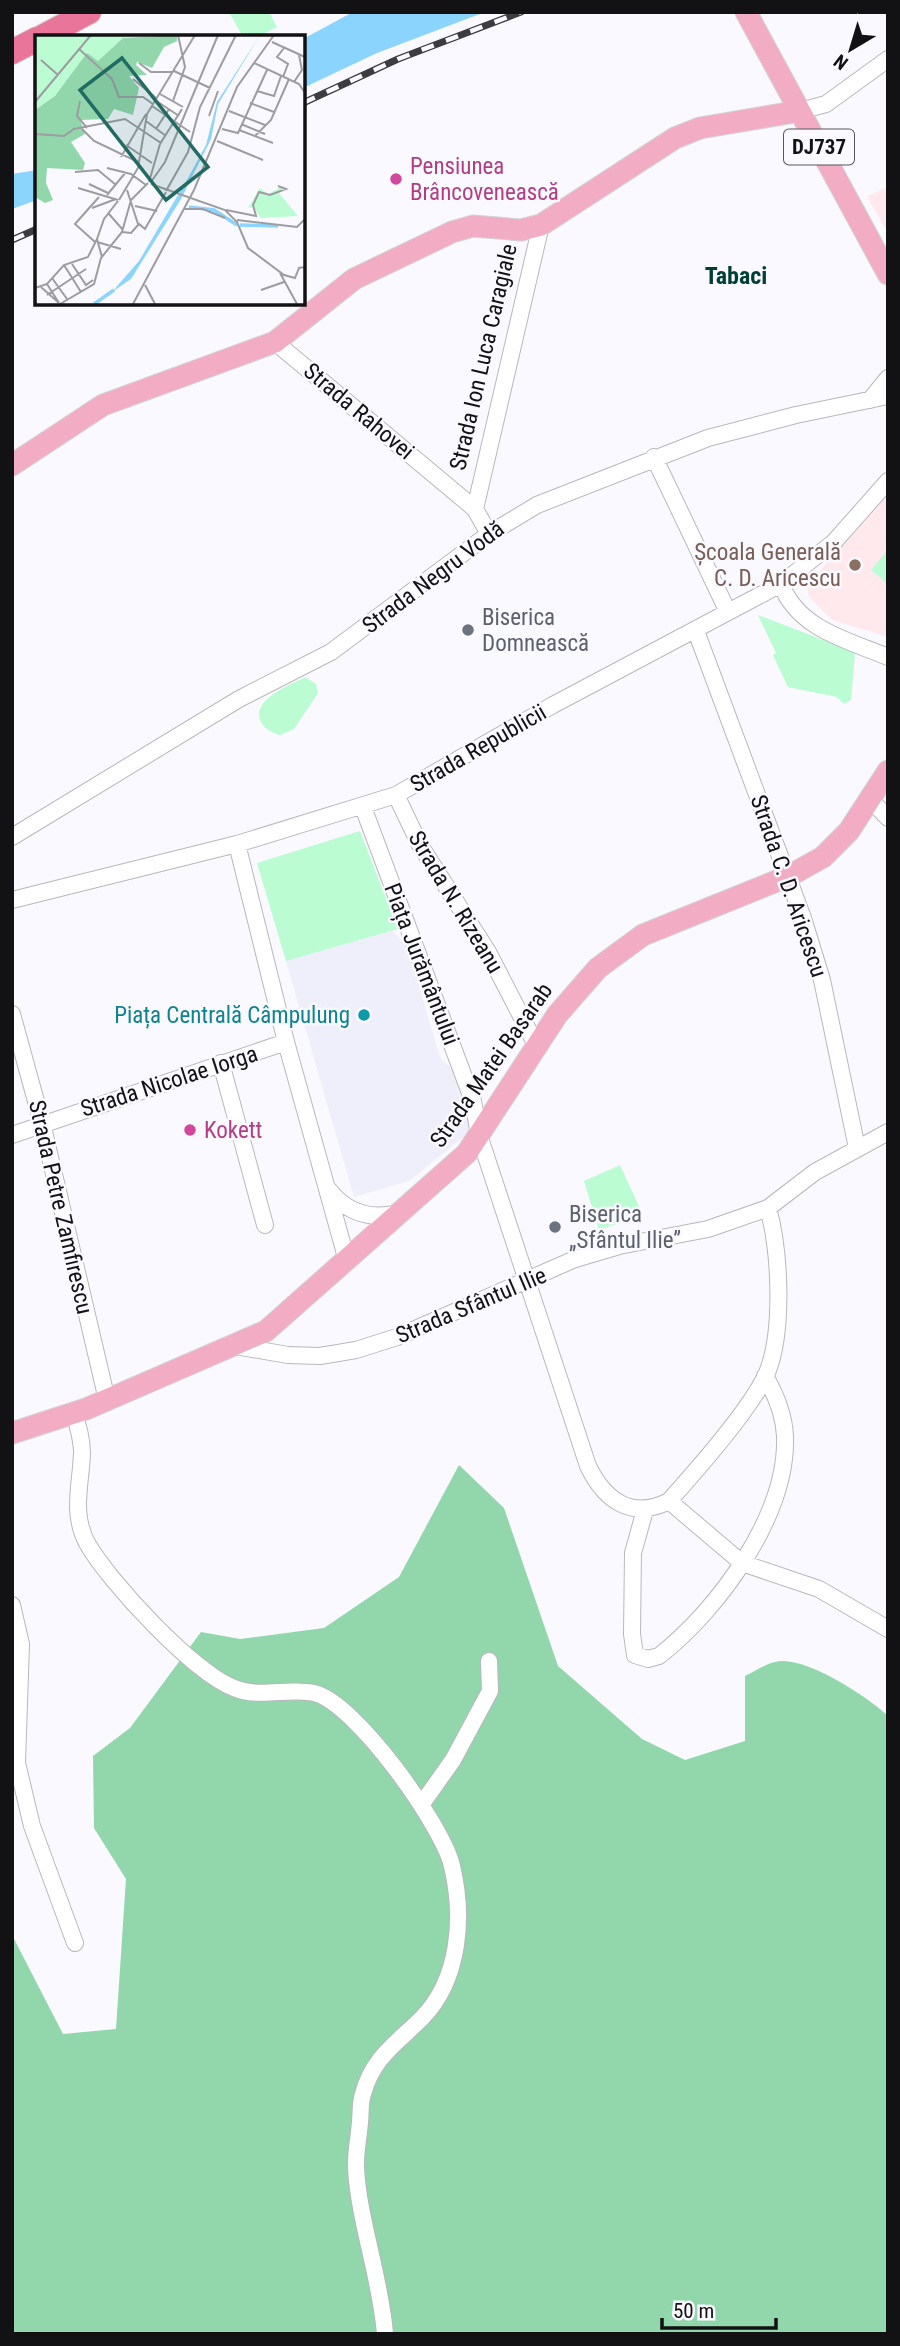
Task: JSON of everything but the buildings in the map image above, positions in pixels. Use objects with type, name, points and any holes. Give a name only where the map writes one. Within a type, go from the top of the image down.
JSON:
[{"type":"highway","points":[[46,35],[89,12]]},
{"type":"highway","points":[[12,52],[35,40]]},
{"type":"main road","name":"DJ737","points":[[749,16],[888,274]]},
{"type":"main road","name":"Strada Ion Luca Caragiale","points":[[541,225],[675,138],[700,128],[800,111]]},
{"type":"main road","points":[[12,465],[103,405],[275,342],[354,279],[452,232],[474,226],[521,230],[541,225]]},
{"type":"main road","name":"Strada Matei Basarab","points":[[12,1433],[107,1400],[266,1331],[467,1153],[572,994],[620,950],[643,935],[789,876],[836,846],[858,820],[869,798],[888,771]]},
{"type":"street","points":[[800,111],[826,104],[888,59]]},
{"type":"street","name":"Strada Ion Luca Caragiale","points":[[475,509],[541,225]]},
{"type":"street","name":"Strada Rahovei","points":[[275,342],[475,509]]},
{"type":"street","points":[[870,400],[888,378]]},
{"type":"street","name":"Strada Negru Vodă","points":[[12,838],[239,699],[331,652],[517,515],[559,494],[654,457],[750,426],[888,396]]},
{"type":"street","points":[[654,457],[728,612]]},
{"type":"street","name":"Strada Republicii","points":[[12,900],[237,844],[396,795],[553,705],[781,584],[834,542],[888,481]]},
{"type":"street","points":[[475,509],[489,534]]},
{"type":"street","points":[[781,584],[791,605],[810,622],[888,657]]},
{"type":"street","name":"Strada C. D. Aricescu","points":[[696,631],[789,876],[822,980],[857,1149]]},
{"type":"street","name":"Strada N. Rizeanu","points":[[396,795],[420,845],[488,952],[537,1045]]},
{"type":"street","points":[[869,798],[888,818]]},
{"type":"street","name":"Piața Jurământului","points":[[363,807],[454,1045],[473,1101],[479,1135],[597,1484],[619,1503],[645,1510]]},
{"type":"street","points":[[237,844],[286,1042],[346,1258]]},
{"type":"street","name":"Strada Petre Zamfirescu","points":[[12,1014],[42,1123],[107,1400]]},
{"type":"street","name":"Strada Nicolae Iorga","points":[[12,1135],[286,1042]]},
{"type":"street","points":[[221,1063],[265,1225]]},
{"type":"street","name":"Strada Sfântul Ilie","points":[[236,1346],[288,1355],[320,1356],[356,1350],[397,1337],[528,1282],[575,1259],[608,1249],[708,1229],[768,1208],[815,1172],[888,1132]]},
{"type":"street","points":[[325,1185],[339,1203],[357,1213],[383,1217],[398,1213]]},
{"type":"street","points":[[765,1376],[782,1412],[784,1458],[768,1511],[742,1563],[708,1613],[659,1656],[648,1658],[635,1655],[632,1634],[633,1553],[645,1510],[669,1501],[765,1376],[774,1345],[778,1257],[768,1208]]},
{"type":"street","points":[[74,1413],[81,1438],[76,1502],[80,1526],[99,1562],[135,1606],[216,1679],[234,1688],[255,1695],[314,1693],[329,1700],[400,1773],[443,1838],[452,1864],[457,1894],[455,1965],[443,1990],[424,2016],[381,2054],[363,2094],[356,2169],[385,2334]]},
{"type":"street","points":[[669,1501],[742,1563],[819,1590],[888,1629]]},
{"type":"street","points":[[12,1605],[21,1644],[18,1763],[32,1826],[75,1943]]},
{"type":"street","points":[[421,1805],[453,1760],[490,1691],[489,1661]]},
{"type":"shaded area","points":[[888,187],[888,234],[867,196]]},
{"type":"shaded area","name":"Școala Generală C. D. Aricescu","points":[[888,488],[888,637],[832,620],[809,597],[807,587]]},
{"type":"shaded area","name":"Piața Centrală Câmpulung","points":[[393,931],[408,949],[441,1060],[455,1071],[470,1122],[468,1133],[409,1181],[354,1197],[286,961]]},
{"type":"green space","points":[[229,12],[269,12],[277,27],[261,35],[242,35]]},
{"type":"green space","points":[[888,550],[888,584],[871,570]]},
{"type":"green space","points":[[758,615],[855,652],[851,700],[844,704],[837,697],[788,687]]},
{"type":"green space","points":[[305,677],[316,684],[318,693],[294,729],[280,735],[269,730],[261,722],[261,706],[274,694]]},
{"type":"green space","points":[[360,831],[398,929],[286,961],[257,863]]},
{"type":"green space","points":[[620,1165],[643,1215],[599,1230],[584,1181]]},
{"type":"green space","points":[[459,1465],[504,1508],[558,1666],[642,1739],[685,1760],[745,1741],[745,1676],[775,1662],[802,1664],[818,1671],[851,1688],[888,1716],[888,2334],[12,2334],[12,1935],[63,2034],[116,2029],[126,1879],[94,1828],[93,1756],[130,1728],[201,1632],[240,1639],[324,1628],[399,1577]]},
{"type":"water","points":[[353,12],[485,12],[377,53],[304,88],[304,38]]},
{"type":"water","points":[[35,170],[35,201],[12,209],[12,174]]},
{"type":"railway","points":[[304,103],[398,59],[521,12]]},
{"type":"railway","points":[[12,240],[35,230]]},
{"type":"place","name":"Pensiunea Brâncovenească","points":[[396,179]]},
{"type":"place","name":"Școala Generală C. D. Aricescu","points":[[855,565]]},
{"type":"place","name":"Biserica Domnească","points":[[468,630]]},
{"type":"place","name":"Piața Centrală Câmpulung","points":[[364,1015]]},
{"type":"place","name":"Kokett","points":[[190,1130]]},
{"type":"place","name":"Biserica „Sfântul Ilie”","points":[[555,1227]]},
{"type":"district","name":"Tabaci","points":[[736,276]]}]
